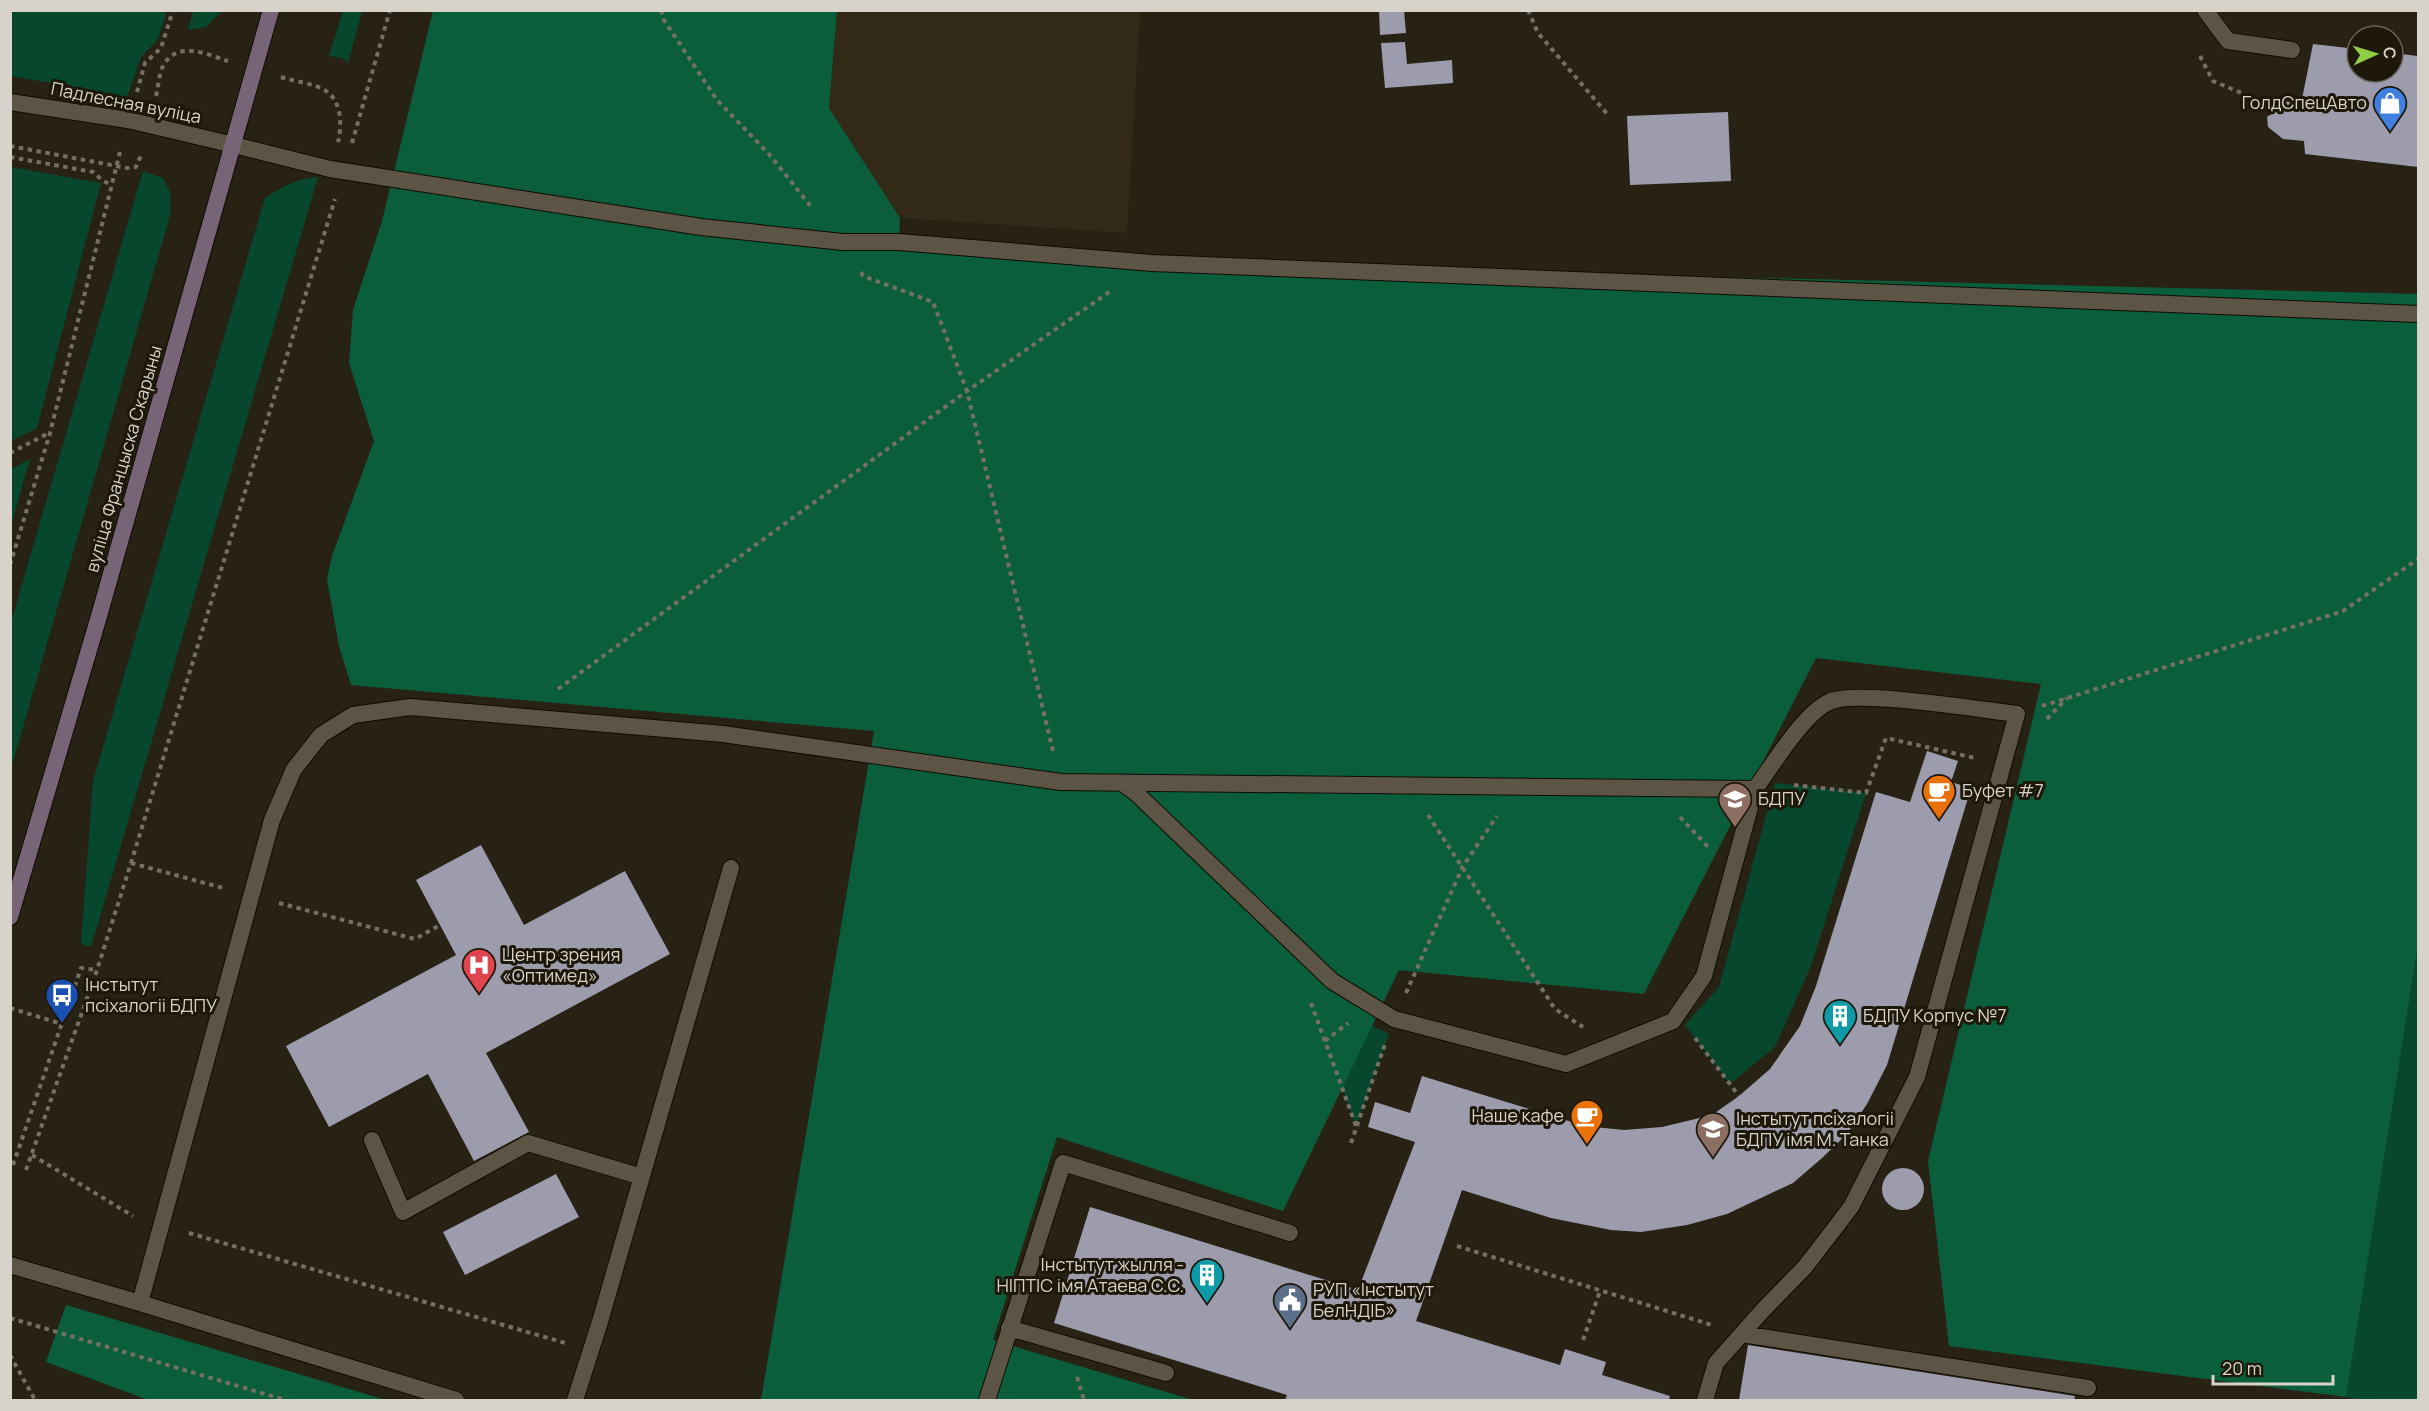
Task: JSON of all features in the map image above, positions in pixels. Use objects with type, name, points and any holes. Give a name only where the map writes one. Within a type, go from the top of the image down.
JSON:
[{"type":"main road","name":"вуліца Францыска Скарыны","points":[[10,917],[271,10]]},
{"type":"street","points":[[2205,10],[2228,41],[2292,50]]},
{"type":"street","name":"Падлесная вуліца","points":[[10,102],[128,120],[330,169],[701,227],[843,242],[899,242],[1152,263],[2418,314]]},
{"type":"street","points":[[1122,783],[1136,793],[1332,981],[1394,1019],[1566,1064],[1673,1021],[1704,976],[1755,789],[1808,718],[1830,701],[1860,697],[2017,714],[1917,1077],[1851,1207],[1805,1267],[1716,1363],[1705,1401]]},
{"type":"street","points":[[140,1303],[272,820],[294,769],[321,735],[353,715],[410,707],[723,734],[1061,782],[1755,789]]},
{"type":"street","points":[[574,1401],[642,1178],[731,868]]},
{"type":"street","points":[[372,1140],[403,1212],[528,1143],[642,1178]]},
{"type":"street","points":[[987,1401],[1063,1163],[1290,1233]]},
{"type":"street","points":[[10,1265],[456,1401]]},
{"type":"street","points":[[1009,1328],[1166,1373]]},
{"type":"street","points":[[1742,1334],[2088,1388]]},
{"type":"path","points":[[10,565],[50,433],[128,120],[145,63],[161,48],[173,10]]},
{"type":"path","points":[[27,1170],[97,970],[131,863],[344,171],[390,10]]},
{"type":"path","points":[[661,10],[664,20],[717,100],[768,153],[843,242],[863,276],[933,302],[967,391],[1061,782]]},
{"type":"path","points":[[1528,10],[1538,33],[1608,116]]},
{"type":"path","points":[[10,157],[93,172],[103,181],[112,184]]},
{"type":"path","points":[[519,718],[967,391],[1113,290]]},
{"type":"path","points":[[10,453],[50,433]]},
{"type":"path","points":[[2017,714],[2343,611],[2418,559]]},
{"type":"path","points":[[1755,789],[1775,783],[1866,793],[1886,738],[2003,764]]},
{"type":"path","points":[[1406,786],[1463,866],[1555,1009],[1612,1046]]},
{"type":"path","points":[[1351,1143],[1394,1019],[1463,866],[1517,786]]},
{"type":"path","points":[[1678,816],[1732,872]]},
{"type":"path","points":[[131,863],[415,939],[440,925]]},
{"type":"path","points":[[13,1165],[81,968],[97,970]]},
{"type":"path","points":[[1308,995],[1356,1127]]},
{"type":"path","points":[[10,1008],[62,1024]]},
{"type":"path","points":[[1325,1041],[1355,1017]]},
{"type":"path","points":[[1692,1033],[1739,1096]]},
{"type":"path","points":[[32,1155],[134,1217],[591,1350]]},
{"type":"path","points":[[1456,1246],[1742,1334]]},
{"type":"path","points":[[1584,1340],[1600,1291]]},
{"type":"path","points":[[10,1318],[285,1401]]},
{"type":"path","points":[[10,1355],[35,1401]]},
{"type":"shaded area","points":[[837,11],[1140,11],[1127,233],[900,218],[829,108]]},
{"type":"green space","points":[[193,10],[222,11],[206,27],[188,30]]},
{"type":"green space","points":[[10,11],[167,11],[158,39],[141,57],[127,97],[11,76]]},
{"type":"green space","points":[[343,11],[362,11],[348,63],[342,58],[329,56]]},
{"type":"green space","name":"БДПУ","points":[[433,11],[837,11],[829,108],[900,218],[899,242],[1152,263],[2418,294],[2418,946],[2346,1397],[1949,1346],[1928,1161],[2041,684],[1816,658],[1644,994],[1399,970],[1283,1211],[1057,1137],[993,1340],[1193,1400],[761,1400],[874,731],[351,685],[339,646],[327,579],[332,556],[374,441],[349,363],[353,310],[382,221]]},
{"type":"green space","points":[[11,167],[101,183],[37,428],[11,441]]},
{"type":"green space","points":[[143,171],[163,178],[170,192],[171,212],[11,769],[11,622]]},
{"type":"green space","points":[[318,177],[91,947],[81,944],[93,781],[265,198],[290,184]]},
{"type":"green space","points":[[30,459],[11,526],[11,469]]},
{"type":"green space","points":[[1775,783],[1866,793],[1811,966],[1775,1047],[1730,1084],[1685,1025],[1719,987]]},
{"type":"green space","points":[[2418,946],[2418,1400],[2362,1400],[2346,1397]]},
{"type":"green space","points":[[1355,1017],[1389,1034],[1356,1127],[1325,1041]]},
{"type":"green space","points":[[66,1305],[386,1400],[148,1400],[46,1362]]},
{"type":"building","points":[[1379,10],[1404,10],[1406,33],[1380,35]]},
{"type":"building","points":[[1405,42],[1407,64],[1452,60],[1453,83],[1385,88],[1381,43]]},
{"type":"building","points":[[2313,44],[2345,48],[2345,84],[2405,84],[2405,54],[2418,56],[2418,167],[2305,154],[2304,141],[2283,139],[2268,127],[2267,117],[2279,109],[2283,101],[2301,104]]},
{"type":"building","points":[[1728,112],[1731,181],[1630,185],[1627,116]]},
{"type":"building","name":"БДПУ Корпус №7","points":[[1927,751],[1958,761],[1951,782],[1971,788],[1887,1065],[1867,1104],[1846,1135],[1822,1158],[1793,1183],[1727,1214],[1687,1225],[1641,1232],[1611,1230],[1551,1218],[1462,1190],[1416,1321],[1560,1365],[1565,1349],[1606,1362],[1602,1375],[1670,1396],[1669,1400],[1285,1400],[1287,1395],[1054,1323],[1090,1207],[1358,1290],[1415,1142],[1368,1127],[1375,1102],[1410,1113],[1422,1076],[1585,1126],[1624,1130],[1662,1127],[1712,1115],[1739,1096],[1770,1069],[1800,1026],[1816,986],[1876,792],[1910,802]]},
{"type":"building","points":[[481,845],[524,925],[625,871],[670,954],[486,1053],[529,1132],[474,1161],[428,1074],[329,1127],[286,1046],[456,955],[416,880]]},
{"type":"building","points":[[1903,1168],[1918,1174],[1924,1189],[1918,1204],[1903,1210],[1888,1204],[1882,1189],[1888,1174]]},
{"type":"building","points":[[556,1174],[579,1217],[465,1275],[443,1232]]},
{"type":"building","points":[[1748,1345],[2075,1396],[2074,1400],[1739,1400]]},
{"type":"place","name":"ГолдСпецАвто","points":[[2390,132]]},
{"type":"place","name":"Буфет #7","points":[[1939,820]]},
{"type":"place","name":"БДПУ","points":[[1735,828]]},
{"type":"place","name":"Центр зрения «Оптимед»","points":[[479,994]]},
{"type":"place","name":"Інстытут псіхалогіі БДПУ","points":[[62,1024]]},
{"type":"place","name":"БДПУ Корпус №7","points":[[1840,1045]]},
{"type":"place","name":"Наше кафе","points":[[1587,1145]]},
{"type":"place","name":"Інстытут псіхалогіі БДПУ імя М. Танка","points":[[1713,1158]]},
{"type":"place","name":"Інстытут жылля - НІПТІС імя Атаева С.С.","points":[[1207,1304]]},
{"type":"place","name":"РУП «Інстытут БелНДІБ»","points":[[1290,1329]]}]
